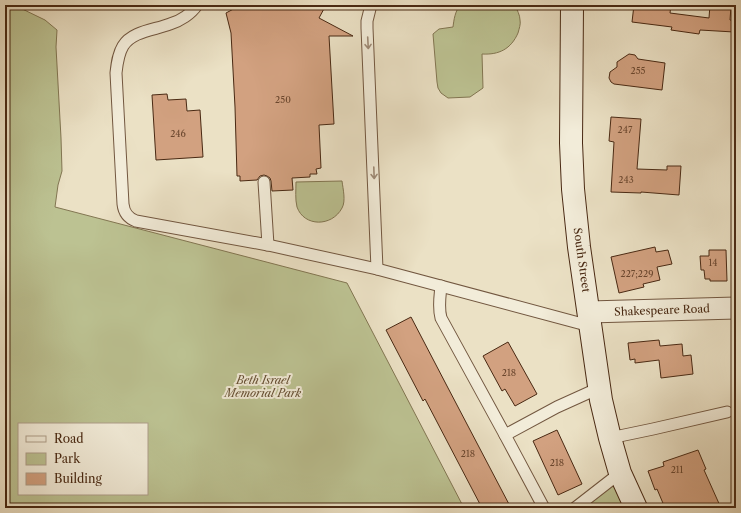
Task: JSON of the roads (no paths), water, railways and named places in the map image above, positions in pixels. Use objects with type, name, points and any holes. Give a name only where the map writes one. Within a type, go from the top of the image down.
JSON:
[{"type":"main road","name":"South Street","points":[[572,5],[571,143],[573,189],[579,247],[601,400],[620,473],[636,508]]},
{"type":"street","name":"Shakespeare Road","points":[[589,319],[736,308]]},
{"type":"lane","points":[[198,5],[188,15],[180,20],[130,39],[126,42],[120,52],[116,73],[124,210],[131,219],[268,245],[589,319]]},
{"type":"lane","points":[[371,5],[367,28],[377,269]]},
{"type":"lane","points":[[264,182],[268,245]]},
{"type":"lane","points":[[441,286],[439,306],[441,318],[544,508]]},
{"type":"lane","points":[[505,435],[564,404],[599,388]]},
{"type":"lane","points":[[610,438],[727,412]]},
{"type":"lane","points":[[575,508],[620,473]]},
{"type":"park label","name":"Beth Israel Memorial Park","points":[[263,386]]}]
